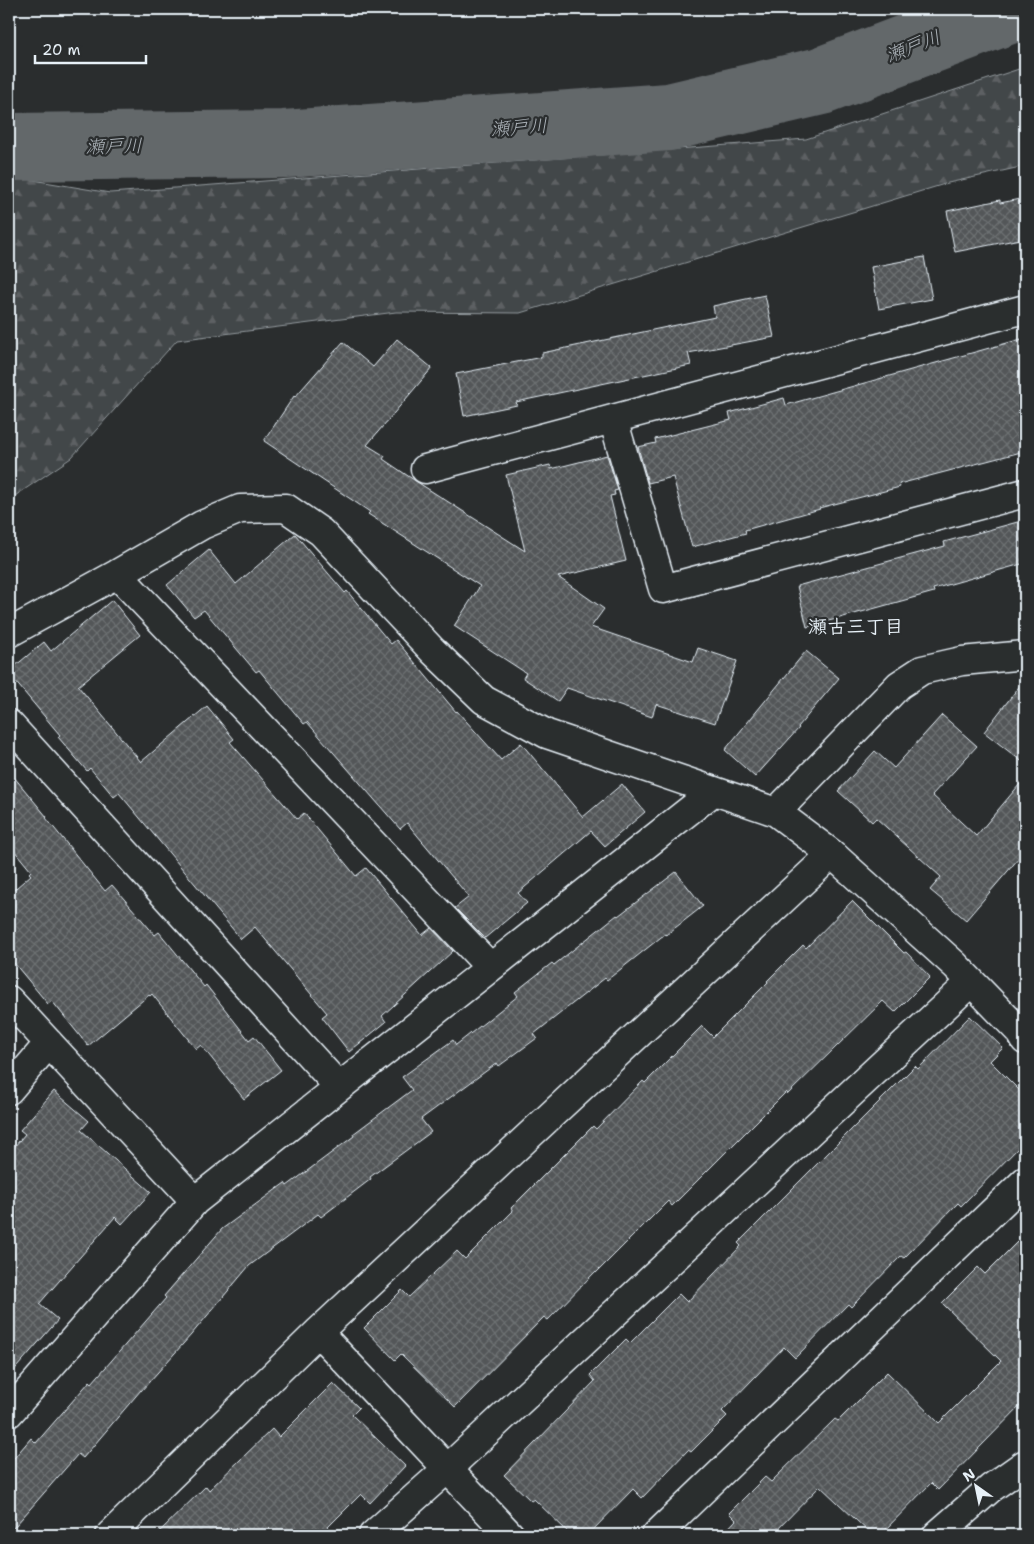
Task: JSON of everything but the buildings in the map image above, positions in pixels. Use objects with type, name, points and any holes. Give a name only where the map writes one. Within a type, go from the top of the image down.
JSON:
[{"type":"street","points":[[425,469],[1025,309]]},
{"type":"street","points":[[613,419],[663,589],[1025,493]]},
{"type":"street","points":[[9,633],[202,525],[240,509],[286,508],[321,532],[433,651],[484,700],[548,734],[776,812],[832,854],[955,965],[1021,1033],[1025,1040]]},
{"type":"street","points":[[117,574],[490,968]]},
{"type":"street","points":[[776,812],[899,685],[922,670],[962,661],[1025,655]]},
{"type":"street","points":[[9,724],[339,1087]]},
{"type":"street","points":[[9,1413],[195,1201],[714,791]]},
{"type":"street","points":[[110,1535],[318,1332],[832,854]]},
{"type":"street","points":[[373,1535],[447,1469],[971,982]]},
{"type":"street","points":[[9,1000],[195,1201]]},
{"type":"street","points":[[9,1090],[49,1043]]},
{"type":"street","points":[[656,1535],[1025,1181]]},
{"type":"street","points":[[318,1332],[510,1535]]},
{"type":"street","points":[[937,1535],[991,1488],[1025,1464]]},
{"type":"green space","points":[[1025,67],[1025,166],[948,183],[520,313],[396,312],[177,340],[71,458],[9,500],[9,176],[110,193],[806,139]]},
{"type":"waterway","name":"瀬戸川","points":[[9,147],[284,144],[669,117],[821,81],[1011,9]]},
{"type":"district","name":"瀬古三丁目","points":[[856,626]]}]
